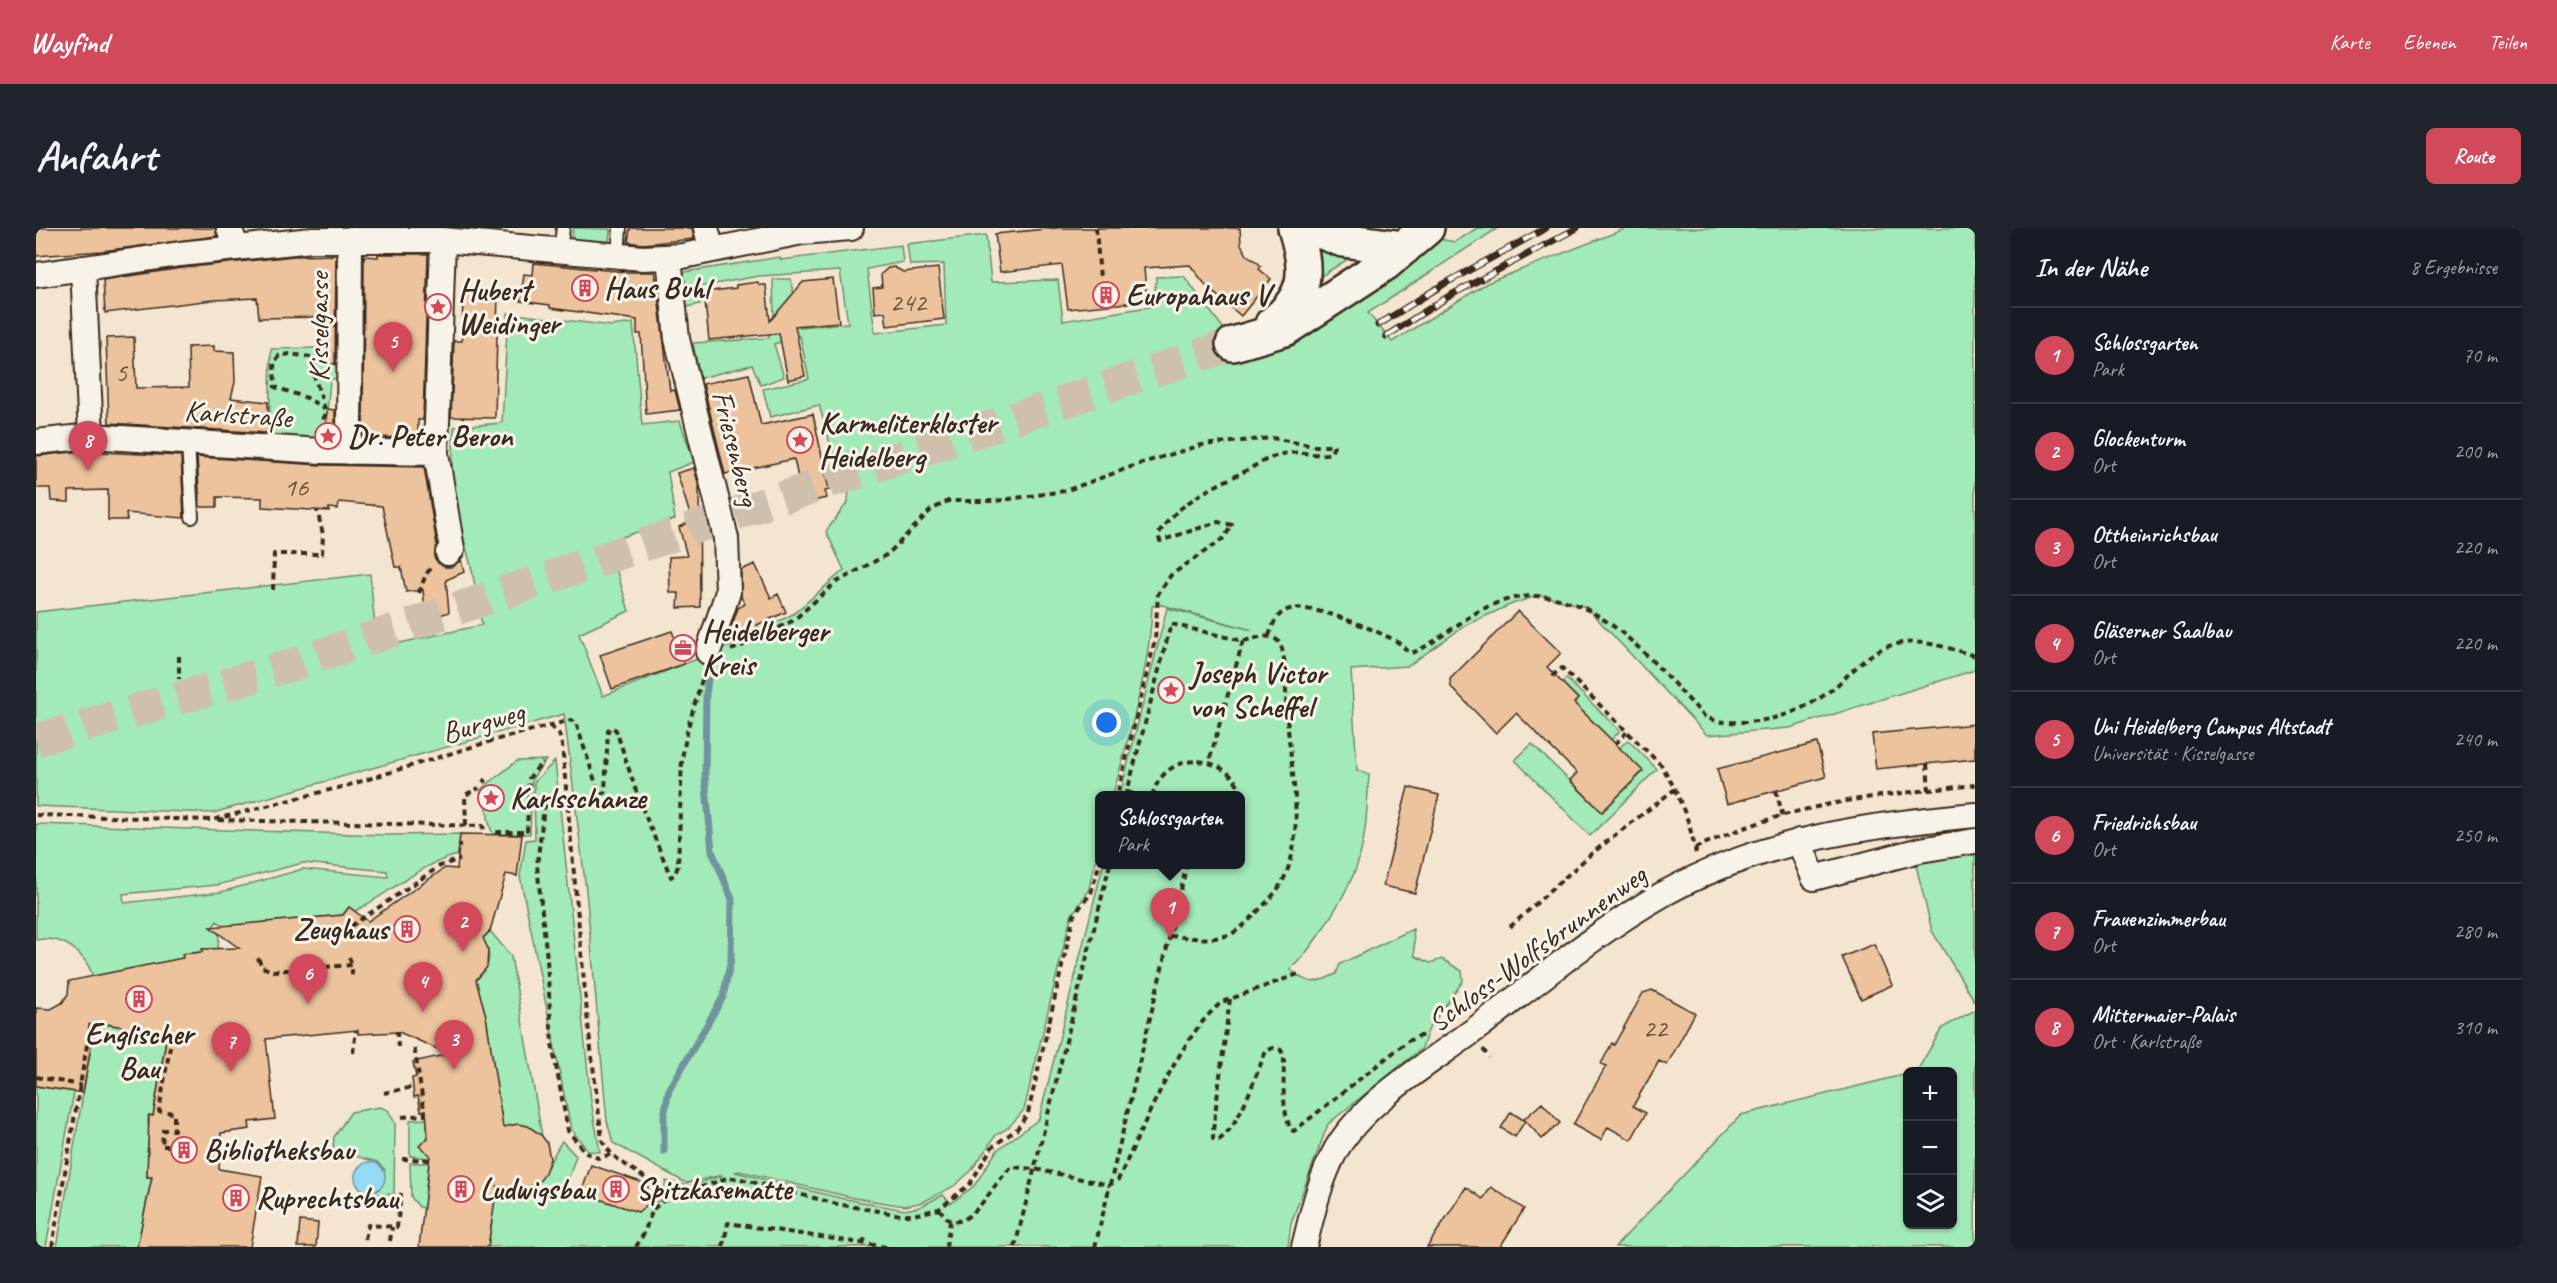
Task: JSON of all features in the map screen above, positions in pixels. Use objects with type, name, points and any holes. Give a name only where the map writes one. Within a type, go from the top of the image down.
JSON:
[{"type":"main road","points":[[1295,228],[1304,268],[1304,281],[1299,293],[1288,310],[1273,323],[1233,344],[1285,329],[1366,276],[1416,238]]},
{"type":"main road","points":[[1312,228],[1343,240],[1416,238]]},
{"type":"street","points":[[36,275],[233,238],[350,239],[443,250],[562,239],[618,256],[669,257],[709,239],[851,228]]},
{"type":"street","name":"Kisselgasse","points":[[349,452],[350,239]]},
{"type":"street","points":[[443,250],[436,453],[452,549],[448,553]]},
{"type":"street","name":"Friesenberg","points":[[669,257],[677,339],[726,538],[729,585],[725,606],[706,651]]},
{"type":"street","points":[[83,268],[91,436]]},
{"type":"street","name":"Karlstraße","points":[[36,442],[91,436],[321,451],[436,453]]},
{"type":"street","name":"Schloss-Wolfsbrunnenweg","points":[[1304,1247],[1323,1178],[1346,1136],[1377,1103],[1595,938],[1662,895],[1738,861],[1794,831],[1975,815]]},
{"type":"street","points":[[1794,831],[1814,878],[1920,850],[1975,841]]},
{"type":"lane","points":[[618,256],[620,228]]},
{"type":"lane","points":[[188,441],[192,517]]},
{"type":"path","points":[[1096,228],[1100,278]]},
{"type":"path","points":[[321,451],[325,409],[314,376],[316,363],[311,357],[289,354],[279,356],[274,362],[275,387],[307,398],[325,409]]},
{"type":"path","points":[[314,376],[332,374]]},
{"type":"path","points":[[550,726],[562,721],[571,720],[576,723],[597,790],[604,793],[608,729],[611,727],[616,730],[640,803],[671,877],[678,866],[687,728],[706,651],[754,641],[794,620],[835,583],[888,554],[931,510],[948,501],[995,501],[1065,491],[1142,463],[1202,445],[1272,438],[1314,446],[1334,446],[1331,453],[1323,455],[1290,453],[1274,456],[1199,495],[1181,508],[1161,530],[1158,536],[1160,541],[1218,522],[1232,525],[1224,538],[1171,575],[1158,594],[1155,640],[1118,791]]},
{"type":"path","points":[[273,590],[274,554],[322,554],[323,534],[317,510]]},
{"type":"path","points":[[1269,636],[1281,613],[1292,609],[1311,609],[1330,614],[1398,642],[1410,653],[1485,608],[1512,598],[1545,596],[1574,603],[1601,616],[1633,642],[1704,716],[1719,722],[1754,722],[1781,718],[1797,711],[1835,687],[1875,652],[1887,647],[1924,641],[1975,656]]},
{"type":"path","points":[[1128,791],[1171,624],[1243,641],[1269,636],[1278,640],[1283,652],[1286,717],[1293,775],[1294,839],[1286,875],[1272,897],[1231,934],[1213,938],[1170,936]]},
{"type":"path","points":[[1209,762],[1243,641]]},
{"type":"path","points":[[179,656],[179,679]]},
{"type":"path","points":[[1552,676],[1562,668],[1662,766],[1675,789],[1688,821],[1694,850],[1727,834],[1782,816],[1853,800],[1975,785]]},
{"type":"path","name":"Burgweg","points":[[36,815],[212,820],[349,785],[491,741],[550,726],[561,738],[600,1131],[606,1147],[612,1154],[653,1183],[663,1200]]},
{"type":"path","points":[[1615,744],[1627,732]]},
{"type":"path","points":[[498,834],[498,832],[527,832],[529,777],[542,762]]},
{"type":"path","points":[[1154,791],[1157,783],[1170,769],[1187,762],[1209,762],[1230,774],[1241,791]]},
{"type":"path","points":[[1927,764],[1929,797]]},
{"type":"path","points":[[466,825],[465,795],[479,788]]},
{"type":"path","points":[[1510,927],[1591,854],[1675,789]]},
{"type":"path","points":[[1776,790],[1784,822],[1794,831]]},
{"type":"path","points":[[566,798],[544,807],[537,865],[547,959],[552,1044],[568,1131],[586,1153],[598,1158],[612,1154]]},
{"type":"path","points":[[212,820],[466,825],[483,826],[485,834]]},
{"type":"path","points":[[351,926],[441,866],[460,860]]},
{"type":"path","points":[[636,1247],[653,1209],[663,1200],[724,1179],[737,1178],[837,1204],[901,1215],[939,1209],[970,1184],[992,1147],[1017,1129],[1028,1113],[1074,915],[1092,893],[1098,869]]},
{"type":"path","points":[[1015,1247],[1109,869]]},
{"type":"path","points":[[1095,1247],[1108,1185],[1186,869]]},
{"type":"path","points":[[349,957],[352,979]]},
{"type":"path","points":[[258,958],[262,967],[273,971],[351,966]]},
{"type":"path","points":[[939,1209],[950,1221],[958,1221],[977,1209],[1004,1172],[1012,1167],[1035,1169],[1108,1185],[1118,1180],[1178,1059],[1198,1026],[1214,1008],[1230,999],[1301,973]]},
{"type":"path","points":[[1230,999],[1213,1139],[1219,1140],[1226,1136],[1239,1114],[1266,1051],[1273,1048],[1281,1050],[1284,1057],[1285,1110],[1291,1130],[1294,1131],[1408,1041],[1424,1035],[1437,1041],[1447,1051]]},
{"type":"path","points":[[52,1247],[91,1022]]},
{"type":"path","points":[[353,1053],[356,1030]]},
{"type":"path","points":[[396,1031],[398,1047]]},
{"type":"path","points":[[169,1146],[162,1146],[163,1130],[174,1130],[174,1113],[159,1111],[171,1035]]},
{"type":"path","points":[[402,1117],[424,1115],[414,1046]]},
{"type":"path","points":[[36,1077],[81,1085]]},
{"type":"path","points":[[384,1093],[413,1087]]},
{"type":"path","points":[[402,1159],[429,1160]]},
{"type":"path","points":[[365,1239],[368,1225],[397,1227],[401,1192]]},
{"type":"path","points":[[293,1202],[399,1205]]},
{"type":"path","points":[[946,1247],[950,1221]]},
{"type":"path","points":[[723,1247],[728,1223],[887,1247]]},
{"type":"path","points":[[390,1241],[392,1227]]},
{"type":"path","points":[[863,1244],[865,1238]]},
{"type":"green space","points":[[573,228],[610,229],[609,243],[572,240]]},
{"type":"green space","points":[[1477,228],[1498,228],[1368,313],[1392,342],[1487,283],[1627,228],[1975,228],[1975,670],[1790,728],[1707,735],[1586,607],[1540,595],[1512,604],[1466,625],[1408,666],[1351,670],[1357,770],[1369,775],[1362,849],[1355,871],[1330,918],[1309,948],[1290,969],[1307,981],[1322,980],[1336,974],[1340,964],[1413,929],[1415,956],[1430,963],[1442,959],[1462,971],[1463,981],[1429,1028],[1422,1048],[1328,1124],[1291,1223],[1288,1247],[488,1247],[497,1183],[511,1189],[522,1190],[531,1187],[545,1172],[562,1141],[576,1156],[564,1192],[580,1198],[581,1193],[638,1212],[651,1202],[660,1201],[666,1181],[690,1186],[723,1175],[686,1183],[613,1143],[607,1121],[586,890],[564,714],[213,813],[36,806],[36,612],[370,574],[377,648],[482,625],[472,570],[451,490],[454,427],[502,423],[508,313],[612,326],[633,323],[642,425],[680,421],[694,462],[668,472],[675,519],[608,542],[629,611],[579,634],[603,696],[730,646],[793,614],[844,570],[826,531],[848,502],[851,452],[833,454],[819,405],[770,417],[763,389],[809,379],[800,336],[774,344],[784,377],[761,385],[752,365],[700,378],[693,343],[769,338],[767,322],[774,319],[773,279],[791,279],[800,327],[848,323],[840,271],[759,276],[698,287],[700,304],[680,309],[678,273],[780,257],[781,260],[901,245],[903,262],[867,269],[875,333],[946,325],[944,264],[910,265],[907,244],[986,235],[991,282],[1058,280],[1063,321],[1154,306],[1156,277],[1184,276],[1229,336],[1434,238],[1455,242]],"holes":[[[1162,605],[1252,630],[1167,608],[1121,791],[1245,791],[1245,869],[1102,869],[1039,1119],[997,1150],[974,1186],[951,1203],[943,1195],[919,1207],[905,1210],[840,1198],[735,1172],[739,1171],[854,1198],[905,1206],[923,1202],[954,1186],[971,1171],[996,1135],[1008,1128],[1024,1110],[1071,916],[1088,892],[1095,863],[1095,791],[1114,791],[1132,725],[1143,678],[1152,606]]]},
{"type":"green space","points":[[1352,252],[1353,256],[1316,279],[1317,253]]},
{"type":"green space","points":[[318,348],[325,364],[345,364],[345,375],[330,380],[325,436],[317,435],[316,441],[269,439],[271,349]]},
{"type":"green space","points":[[1566,678],[1620,731],[1611,740],[1574,703],[1578,698],[1562,683]]},
{"type":"green space","points":[[1628,740],[1657,769],[1590,836],[1515,760],[1532,744],[1602,812],[1643,772],[1619,748]]},
{"type":"green space","points":[[546,760],[532,779],[530,834],[493,834],[480,790],[517,761]]},
{"type":"green space","points":[[555,761],[591,1101],[600,1152],[588,1151],[571,1129],[520,876],[526,840],[535,839],[534,782]]},
{"type":"green space","points":[[36,824],[386,835],[460,834],[458,855],[418,872],[355,911],[349,907],[343,915],[224,926],[217,921],[212,928],[219,934],[218,950],[202,949],[202,952],[183,954],[183,958],[93,976],[84,960],[71,947],[55,940],[36,940]],"holes":[[[303,863],[387,871],[388,877],[303,869],[221,892],[124,903],[123,894],[217,885]]]},
{"type":"green space","points":[[1975,851],[1975,1002],[1932,931],[1915,861]]},
{"type":"green space","points":[[490,931],[511,956],[542,1136],[524,1126],[503,1127],[486,1018],[476,980],[487,966],[489,955],[482,939]]},
{"type":"green space","points":[[1975,1010],[1975,1247],[1615,1247],[1741,1115],[1903,1075],[1903,1229],[1957,1229],[1957,1067],[1919,1067],[1942,1028]]},
{"type":"green space","points":[[95,1023],[167,1034],[153,1116],[148,1116],[148,1125],[153,1126],[153,1144],[148,1143],[147,1151],[153,1151],[152,1167],[147,1167],[147,1177],[152,1177],[137,1247],[57,1247]]},
{"type":"green space","points":[[36,1086],[74,1092],[46,1247],[36,1247]]},
{"type":"green space","points":[[380,1107],[388,1110],[395,1123],[394,1194],[364,1195],[364,1191],[377,1191],[385,1170],[377,1162],[333,1150],[334,1137],[351,1112]]},
{"type":"green space","points":[[427,1119],[428,1138],[422,1142],[422,1148],[430,1152],[429,1158],[410,1156],[410,1120]]},
{"type":"green space","points":[[410,1163],[429,1163],[424,1208],[419,1207],[411,1197]]},
{"type":"water","points":[[370,1162],[381,1166],[385,1177],[381,1188],[370,1192],[359,1188],[355,1177],[359,1166]]},
{"type":"building","points":[[36,228],[215,228],[217,236],[102,251],[36,256]]},
{"type":"building","points":[[630,228],[692,228],[694,239],[643,244],[628,242]]},
{"type":"building","points":[[1056,228],[1240,228],[1241,244],[1247,255],[1261,266],[1259,269],[1271,279],[1241,316],[1208,288],[1190,265],[1144,268],[1147,301],[1068,309],[1062,265],[1000,272],[995,234]]},
{"type":"building","points":[[378,254],[428,254],[423,420],[418,420],[418,438],[363,437],[364,256],[378,257]]},
{"type":"building","points":[[336,255],[335,364],[325,364],[324,317],[259,318],[257,298],[213,300],[105,313],[103,280],[182,268],[294,256]]},
{"type":"building","points":[[534,263],[626,272],[655,272],[670,391],[675,390],[680,410],[646,414],[641,334],[637,334],[637,320],[550,308],[550,305],[520,301],[524,274],[533,275]]},
{"type":"building","points":[[894,267],[903,272],[938,268],[944,319],[887,326],[885,312],[875,313],[873,288],[882,287],[881,274],[888,268]]},
{"type":"building","points":[[833,279],[839,322],[795,326],[805,376],[788,380],[779,333],[709,340],[704,292],[736,288],[736,285],[758,282],[759,285],[766,285],[770,321],[803,282]]},
{"type":"building","points":[[463,291],[498,292],[495,418],[451,417],[454,341],[462,341]]},
{"type":"building","points":[[134,337],[136,388],[189,387],[188,347],[214,346],[214,351],[234,352],[235,382],[231,398],[268,402],[268,433],[109,423],[106,338]]},
{"type":"building","points":[[749,374],[761,425],[813,414],[829,490],[825,491],[827,498],[808,502],[807,495],[802,496],[794,459],[725,474],[703,384]]},
{"type":"building","points":[[327,409],[335,410],[335,437],[326,437]]},
{"type":"building","points":[[81,451],[181,456],[184,518],[126,513],[127,520],[108,520],[108,490],[69,491],[69,502],[51,501],[50,488],[36,488],[36,456]]},
{"type":"building","points":[[197,457],[321,465],[424,467],[437,545],[434,557],[445,567],[452,567],[461,560],[464,572],[446,580],[449,612],[426,620],[423,590],[406,592],[401,567],[395,567],[382,506],[339,502],[338,509],[329,508],[329,511],[262,507],[262,498],[217,497],[217,507],[200,507]]},
{"type":"building","points":[[694,468],[699,486],[700,607],[678,608],[679,593],[670,593],[669,557],[687,556],[679,527],[692,521],[677,473]]},
{"type":"building","points":[[755,564],[771,598],[778,594],[786,612],[757,625],[759,630],[740,640],[732,625],[738,608],[745,604],[741,597],[741,570]]},
{"type":"building","points":[[1518,611],[1561,653],[1547,667],[1578,699],[1574,703],[1643,771],[1602,812],[1570,780],[1577,773],[1516,713],[1496,733],[1451,687],[1450,679]]},
{"type":"building","points":[[672,631],[684,664],[612,689],[600,655]]},
{"type":"building","points":[[1975,724],[1975,759],[1876,769],[1872,734]]},
{"type":"building","points":[[1817,743],[1826,777],[1727,804],[1717,769]]},
{"type":"building","points":[[1408,787],[1439,795],[1415,893],[1383,886]]},
{"type":"building","points":[[460,834],[522,835],[517,876],[506,874],[490,931],[483,938],[488,949],[487,967],[476,980],[486,1016],[503,1127],[518,1124],[528,1126],[542,1136],[547,1143],[550,1159],[539,1182],[524,1189],[497,1186],[488,1247],[419,1247],[430,1155],[419,1146],[428,1138],[426,1110],[421,1111],[418,1096],[414,1097],[412,1078],[416,1077],[413,1062],[449,1054],[399,1032],[358,1034],[358,1030],[266,1039],[275,1119],[249,1122],[250,1129],[221,1133],[219,1169],[262,1176],[250,1247],[137,1247],[152,1177],[147,1177],[149,1115],[153,1116],[167,1034],[95,1022],[83,1093],[36,1086],[36,1008],[51,1009],[62,1003],[68,994],[69,981],[183,958],[182,954],[202,952],[202,949],[239,948],[210,927],[343,915],[349,907],[368,921],[445,868],[457,869]]},
{"type":"building","points":[[1874,944],[1892,985],[1861,999],[1842,957]]},
{"type":"building","points":[[1652,990],[1695,1013],[1667,1065],[1659,1061],[1633,1106],[1646,1113],[1631,1140],[1608,1127],[1601,1140],[1573,1125],[1606,1066],[1601,1064],[1612,1043],[1614,1045],[1643,993]]},
{"type":"building","points":[[1542,1103],[1560,1123],[1542,1139],[1524,1119]]},
{"type":"building","points":[[1511,1112],[1525,1121],[1515,1137],[1501,1128]]},
{"type":"building","name":"Spitzkasematte","points":[[591,1165],[647,1184],[651,1202],[638,1212],[581,1193]]},
{"type":"building","points":[[1466,1187],[1483,1199],[1491,1187],[1524,1209],[1500,1247],[1427,1247]]},
{"type":"building","points":[[300,1221],[318,1223],[316,1247],[298,1247]]},
{"type":"waterway","points":[[664,1151],[664,1116],[669,1090],[723,997],[731,959],[732,899],[712,851],[705,776],[706,694],[709,672]]},
{"type":"tunnel","points":[[36,740],[292,665],[1233,344]]},
{"type":"railway","points":[[1378,325],[1444,284],[1546,228]]},
{"type":"railway","points":[[1386,336],[1451,295],[1577,228]]},
{"type":"place","name":"Haus Buhl","points":[[585,288]]},
{"type":"place","name":"Europahaus V","points":[[1106,295]]},
{"type":"place","name":"Hubert Weidinger","points":[[438,307]]},
{"type":"place","name":"Uni Heidelberg Campus Altstadt","points":[[393,372]]},
{"type":"place","name":"Dr. Peter Beron","points":[[328,436]]},
{"type":"place","name":"Karmeliterkloster Heidelberg","points":[[800,440]]},
{"type":"place","name":"Mittermaier-Palais","points":[[88,471]]},
{"type":"place","name":"Heidelberger Kreis","points":[[683,648]]},
{"type":"place","name":"Joseph Victor von Scheffel","points":[[1171,690]]},
{"type":"place","name":"Karlsschanze","points":[[491,798]]},
{"type":"place","name":"Zeughaus","points":[[407,929]]},
{"type":"place","name":"Schlossgarten","points":[[1170,938]]},
{"type":"place","name":"Glockenturm","points":[[463,952]]},
{"type":"place","name":"Englischer Bau","points":[[139,999]]},
{"type":"place","name":"Friedrichsbau","points":[[308,1004]]},
{"type":"place","name":"Gläserner Saalbau","points":[[423,1012]]},
{"type":"place","name":"Ottheinrichsbau","points":[[454,1070]]},
{"type":"place","name":"Frauenzimmerbau","points":[[231,1072]]},
{"type":"place","name":"Bibliotheksbau","points":[[184,1150]]},
{"type":"place","name":"Ludwigsbau","points":[[461,1189]]},
{"type":"place","name":"Spitzkasematte","points":[[616,1189]]},
{"type":"place","name":"Ruprechtsbau","points":[[236,1198]]}]
